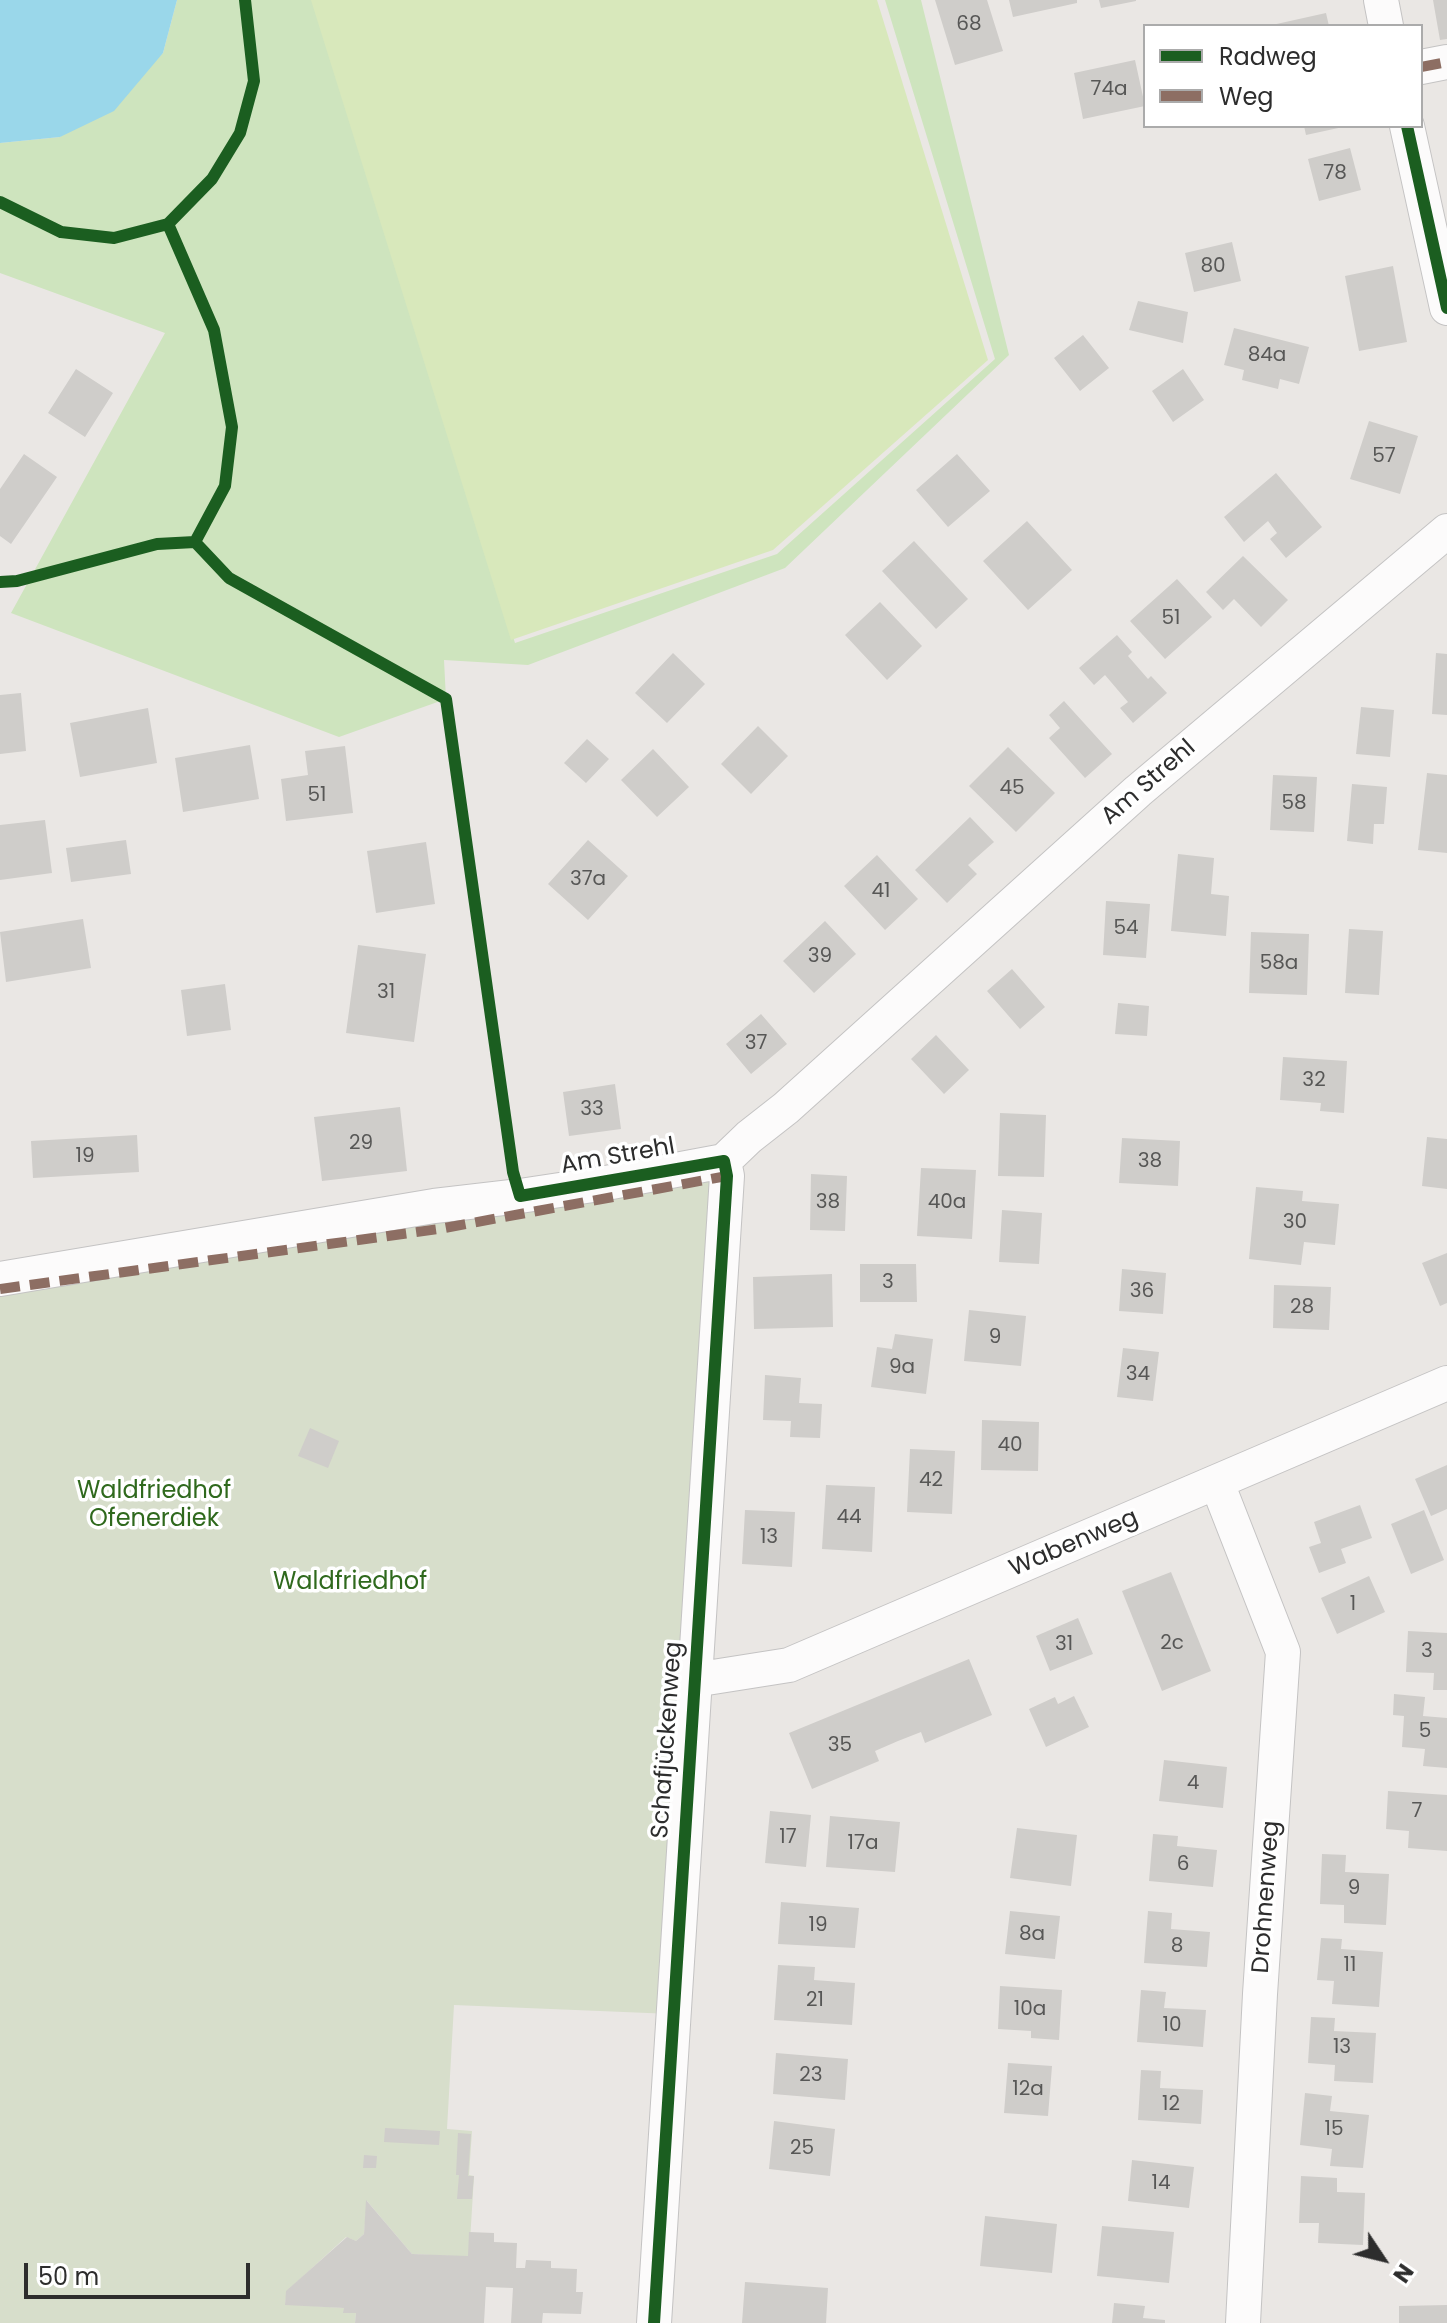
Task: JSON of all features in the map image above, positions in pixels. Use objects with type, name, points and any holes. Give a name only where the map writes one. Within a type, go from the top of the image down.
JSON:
[{"type":"street","points":[[1381,0],[1386,24]]},
{"type":"street","points":[[1423,67],[1447,62]]},
{"type":"street","points":[[1407,128],[1447,308]]},
{"type":"street","name":"Am Strehl","points":[[0,1279],[434,1206],[606,1183],[724,1161],[1138,791],[1447,531]]},
{"type":"street","name":"Schafjückenweg","points":[[654,2323],[727,1176],[724,1161]]},
{"type":"street","name":"Wabenweg","points":[[694,1680],[789,1665],[1447,1383]]},
{"type":"street","name":"Drohnenweg","points":[[1217,1483],[1283,1652],[1260,1994],[1243,2323]]},
{"type":"green space","points":[[177,0],[312,0],[515,643],[777,554],[995,359],[885,0],[921,0],[1009,355],[785,568],[528,665],[444,660],[446,699],[339,737],[11,613],[165,333],[0,273],[0,143],[60,137],[163,53]]},
{"type":"green space","points":[[311,0],[877,0],[988,360],[773,550],[511,640]]},
{"type":"green space","name":"Waldfriedhof","points":[[724,1161],[672,2014],[454,2005],[447,2129],[472,2131],[469,2175],[474,2176],[465,2323],[468,2257],[412,2254],[367,2201],[364,2234],[356,2241],[346,2237],[287,2291],[285,2304],[344,2308],[344,2313],[356,2313],[355,2323],[0,2323],[0,1279]]},
{"type":"water","points":[[0,0],[177,0],[163,53],[114,111],[60,137],[0,143]]},
{"type":"building","points":[[935,0],[987,0],[1003,51],[955,65]]},
{"type":"building","points":[[1009,0],[1077,0],[1077,3],[1013,17]]},
{"type":"building","points":[[1099,0],[1136,0],[1136,1],[1101,8]]},
{"type":"building","points":[[1433,0],[1447,0],[1447,39],[1440,40]]},
{"type":"building","points":[[1326,13],[1329,24],[1276,24]]},
{"type":"building","points":[[1135,60],[1143,106],[1083,119],[1074,73]]},
{"type":"building","points":[[1304,128],[1338,128],[1306,135]]},
{"type":"building","points":[[1350,148],[1361,190],[1319,201],[1308,159]]},
{"type":"building","points":[[1232,242],[1241,281],[1194,292],[1185,253]]},
{"type":"building","points":[[1393,266],[1407,342],[1359,351],[1345,276]]},
{"type":"building","points":[[1138,301],[1188,312],[1183,343],[1129,330]]},
{"type":"building","points":[[1234,328],[1309,347],[1299,384],[1280,379],[1278,389],[1242,380],[1244,370],[1224,365]]},
{"type":"building","points":[[1083,335],[1109,368],[1080,391],[1054,358]]},
{"type":"building","points":[[76,369],[113,393],[85,437],[48,413]]},
{"type":"building","points":[[1183,369],[1204,400],[1173,422],[1152,391]]},
{"type":"building","points":[[1369,421],[1418,436],[1400,494],[1350,479]]},
{"type":"building","points":[[24,454],[57,477],[11,544],[0,536],[0,489]]},
{"type":"building","points":[[957,454],[990,491],[948,527],[916,490]]},
{"type":"building","points":[[1276,473],[1322,527],[1286,558],[1270,539],[1277,533],[1268,521],[1244,542],[1224,517]]},
{"type":"building","points":[[1027,521],[1072,570],[1028,610],[983,561]]},
{"type":"building","points":[[914,541],[968,599],[936,629],[882,571]]},
{"type":"building","points":[[1243,556],[1288,600],[1261,627],[1234,599],[1223,610],[1206,592]]},
{"type":"building","points":[[1177,579],[1212,617],[1165,659],[1130,621]]},
{"type":"building","points":[[880,602],[922,646],[887,680],[845,635]]},
{"type":"building","points":[[1117,635],[1132,652],[1128,656],[1148,679],[1151,676],[1167,693],[1133,723],[1120,708],[1128,702],[1105,675],[1094,685],[1079,668]]},
{"type":"building","points":[[673,653],[705,684],[667,723],[635,693]]},
{"type":"building","points":[[1436,653],[1447,654],[1447,715],[1432,714]]},
{"type":"building","points":[[21,693],[26,751],[0,754],[0,695]]},
{"type":"building","points":[[1064,701],[1112,754],[1085,778],[1049,738],[1060,728],[1049,715]]},
{"type":"building","points":[[1361,707],[1394,710],[1390,757],[1356,754]]},
{"type":"building","points":[[148,708],[157,763],[80,777],[70,723]]},
{"type":"building","points":[[758,726],[788,756],[751,794],[721,764]]},
{"type":"building","points":[[587,739],[609,759],[586,783],[564,763]]},
{"type":"building","points":[[250,745],[259,799],[183,812],[175,758]]},
{"type":"building","points":[[345,746],[353,813],[286,821],[281,779],[308,775],[305,751]]},
{"type":"building","points":[[1008,747],[1055,793],[1016,832],[969,786]]},
{"type":"building","points":[[653,749],[689,787],[657,817],[621,780]]},
{"type":"building","points":[[1427,773],[1447,775],[1447,853],[1418,850]]},
{"type":"building","points":[[1273,775],[1317,777],[1314,832],[1270,830]]},
{"type":"building","points":[[1352,784],[1387,787],[1384,824],[1374,824],[1373,844],[1347,841]]},
{"type":"building","points":[[970,817],[994,842],[968,865],[977,874],[947,903],[915,870]]},
{"type":"building","points":[[45,820],[52,873],[0,880],[0,825]]},
{"type":"building","points":[[126,840],[131,874],[71,882],[66,848]]},
{"type":"building","points":[[588,840],[628,876],[588,920],[548,884]]},
{"type":"building","points":[[426,842],[435,904],[376,913],[367,851]]},
{"type":"building","points":[[1178,854],[1214,858],[1211,894],[1229,896],[1226,936],[1171,931]]},
{"type":"building","points":[[877,855],[918,899],[885,930],[844,886]]},
{"type":"building","points":[[1106,901],[1150,904],[1146,958],[1103,955]]},
{"type":"building","points":[[83,919],[91,968],[6,982],[0,932]]},
{"type":"building","points":[[825,921],[856,954],[814,993],[783,961]]},
{"type":"building","points":[[1349,929],[1383,931],[1379,995],[1345,993]]},
{"type":"building","points":[[1251,932],[1309,934],[1307,995],[1249,993]]},
{"type":"building","points":[[358,945],[426,954],[414,1042],[346,1033]]},
{"type":"building","points":[[1012,969],[1045,1007],[1020,1029],[987,991]]},
{"type":"building","points":[[225,984],[231,1030],[187,1036],[181,990]]},
{"type":"building","points":[[1118,1003],[1149,1006],[1147,1036],[1115,1034]]},
{"type":"building","points":[[761,1014],[787,1044],[751,1074],[726,1044]]},
{"type":"building","points":[[936,1035],[969,1070],[944,1094],[911,1059]]},
{"type":"building","points":[[1283,1057],[1347,1061],[1344,1113],[1320,1111],[1321,1103],[1280,1100]]},
{"type":"building","points":[[615,1084],[621,1129],[569,1136],[563,1092]]},
{"type":"building","points":[[400,1107],[407,1171],[322,1181],[314,1117]]},
{"type":"building","points":[[1000,1113],[1046,1115],[1044,1177],[998,1176]]},
{"type":"building","points":[[137,1135],[139,1172],[33,1178],[31,1141]]},
{"type":"building","points":[[1427,1137],[1447,1139],[1447,1189],[1422,1186]]},
{"type":"building","points":[[1122,1138],[1180,1141],[1178,1186],[1119,1183]]},
{"type":"building","points":[[921,1168],[976,1170],[972,1239],[917,1236]]},
{"type":"building","points":[[811,1174],[847,1176],[845,1231],[810,1230]]},
{"type":"building","points":[[1256,1187],[1303,1191],[1302,1201],[1339,1204],[1335,1245],[1304,1242],[1301,1265],[1249,1259]]},
{"type":"building","points":[[1002,1210],[1042,1213],[1039,1264],[999,1262]]},
{"type":"building","points":[[1447,1253],[1447,1303],[1440,1306],[1422,1263]]},
{"type":"building","points":[[860,1264],[916,1264],[917,1302],[860,1302]]},
{"type":"building","points":[[1122,1269],[1166,1273],[1163,1314],[1119,1311]]},
{"type":"building","points":[[832,1274],[833,1327],[754,1329],[753,1277]]},
{"type":"building","points":[[1274,1285],[1331,1287],[1329,1330],[1273,1328]]},
{"type":"building","points":[[969,1310],[1026,1316],[1021,1366],[964,1361]]},
{"type":"building","points":[[895,1334],[933,1339],[926,1394],[871,1387],[877,1347],[892,1349]]},
{"type":"building","points":[[1123,1348],[1159,1352],[1153,1401],[1117,1397]]},
{"type":"building","points":[[765,1375],[801,1378],[799,1403],[822,1404],[820,1438],[790,1437],[791,1421],[763,1420]]},
{"type":"building","points":[[982,1420],[1039,1422],[1038,1471],[981,1470]]},
{"type":"building","points":[[310,1428],[339,1441],[328,1468],[298,1456]]},
{"type":"building","points":[[910,1449],[955,1451],[952,1514],[907,1512]]},
{"type":"building","points":[[1447,1465],[1447,1509],[1431,1516],[1415,1479]]},
{"type":"building","points":[[826,1485],[875,1487],[872,1552],[822,1549]]},
{"type":"building","points":[[1360,1505],[1372,1538],[1341,1549],[1346,1563],[1319,1573],[1309,1547],[1321,1543],[1314,1522]]},
{"type":"building","points":[[745,1510],[795,1512],[792,1567],[742,1564]]},
{"type":"building","points":[[1424,1510],[1444,1560],[1411,1574],[1391,1524]]},
{"type":"building","points":[[1171,1572],[1211,1671],[1162,1691],[1122,1591]]},
{"type":"building","points":[[1369,1576],[1385,1612],[1337,1634],[1321,1598]]},
{"type":"building","points":[[1078,1618],[1093,1654],[1050,1671],[1036,1636]]},
{"type":"building","points":[[1408,1631],[1447,1633],[1447,1690],[1433,1690],[1434,1673],[1406,1672]]},
{"type":"building","points":[[969,1659],[992,1715],[925,1743],[921,1732],[898,1741],[875,1751],[879,1761],[812,1789],[789,1733]]},
{"type":"building","points":[[1394,1694],[1425,1697],[1423,1716],[1447,1718],[1447,1768],[1423,1766],[1425,1749],[1402,1747],[1404,1716],[1393,1715]]},
{"type":"building","points":[[1074,1696],[1089,1727],[1046,1747],[1029,1709],[1055,1697],[1058,1704]]},
{"type":"building","points":[[1164,1760],[1227,1767],[1223,1808],[1159,1801]]},
{"type":"building","points":[[1388,1791],[1447,1795],[1447,1851],[1408,1848],[1409,1831],[1386,1829]]},
{"type":"building","points":[[770,1811],[811,1815],[806,1867],[765,1863]]},
{"type":"building","points":[[830,1816],[900,1822],[895,1872],[826,1867]]},
{"type":"building","points":[[1017,1828],[1077,1835],[1071,1886],[1010,1878]]},
{"type":"building","points":[[1153,1834],[1178,1836],[1177,1846],[1217,1850],[1213,1887],[1149,1881]]},
{"type":"building","points":[[1322,1854],[1346,1855],[1345,1872],[1389,1874],[1386,1925],[1344,1923],[1344,1905],[1320,1904]]},
{"type":"building","points":[[781,1902],[859,1908],[855,1948],[778,1944]]},
{"type":"building","points":[[1010,1911],[1060,1916],[1055,1959],[1005,1954]]},
{"type":"building","points":[[1148,1911],[1172,1913],[1171,1929],[1210,1932],[1207,1967],[1144,1963]]},
{"type":"building","points":[[1321,1938],[1342,1939],[1341,1949],[1383,1952],[1379,2007],[1332,2004],[1334,1981],[1317,1980]]},
{"type":"building","points":[[778,1965],[815,1967],[814,1980],[855,1983],[852,2025],[774,2020]]},
{"type":"building","points":[[1000,1986],[1062,1990],[1059,2040],[1031,2038],[1031,2031],[998,2029]]},
{"type":"building","points":[[1141,1990],[1166,1992],[1164,2008],[1206,2010],[1203,2047],[1137,2042]]},
{"type":"building","points":[[1311,2017],[1335,2018],[1334,2031],[1376,2033],[1373,2083],[1334,2081],[1335,2065],[1308,2063]]},
{"type":"building","points":[[776,2053],[848,2059],[845,2100],[773,2094]]},
{"type":"building","points":[[1008,2063],[1052,2066],[1048,2116],[1004,2113]]},
{"type":"building","points":[[1141,2070],[1161,2071],[1160,2088],[1203,2090],[1201,2124],[1138,2120]]},
{"type":"building","points":[[1305,2093],[1332,2096],[1330,2111],[1369,2115],[1363,2168],[1330,2166],[1332,2149],[1300,2145]]},
{"type":"building","points":[[774,2121],[835,2129],[830,2176],[769,2169]]},
{"type":"building","points":[[385,2128],[440,2131],[439,2145],[384,2142]]},
{"type":"building","points":[[458,2133],[471,2134],[468,2176],[474,2176],[472,2199],[457,2199]]},
{"type":"building","points":[[364,2155],[377,2156],[376,2168],[363,2168]]},
{"type":"building","points":[[1132,2160],[1194,2167],[1189,2208],[1128,2201]]},
{"type":"building","points":[[1301,2176],[1337,2178],[1337,2192],[1365,2193],[1363,2245],[1318,2243],[1319,2223],[1299,2223]]},
{"type":"building","points":[[366,2200],[412,2254],[468,2256],[469,2232],[494,2233],[494,2242],[517,2243],[516,2268],[525,2268],[526,2260],[551,2261],[551,2268],[577,2269],[576,2292],[583,2292],[581,2314],[543,2313],[542,2323],[511,2323],[513,2288],[486,2287],[484,2323],[355,2323],[356,2313],[343,2313],[344,2308],[285,2305],[286,2291],[347,2237],[356,2241],[364,2234]]},
{"type":"building","points":[[985,2216],[1057,2224],[1052,2273],[980,2266]]},
{"type":"building","points":[[1102,2226],[1174,2232],[1169,2283],[1097,2276]]},
{"type":"building","points":[[745,2282],[828,2288],[826,2323],[742,2323]]},
{"type":"building","points":[[1114,2303],[1145,2306],[1143,2318],[1165,2320],[1165,2323],[1112,2323]]},
{"type":"building","points":[[1447,2305],[1447,2323],[1399,2323],[1399,2306]]},
{"type":"marked path","points":[[1423,67],[1447,62]]},
{"type":"marked path","points":[[0,1289],[439,1229],[727,1176]]},
{"type":"cycle path","points":[[0,202],[61,232],[114,238],[168,224],[212,179],[240,133],[254,81],[245,0]]},
{"type":"cycle path","points":[[1407,128],[1447,308]]},
{"type":"cycle path","points":[[168,224],[214,330],[232,427],[225,486],[195,542]]},
{"type":"cycle path","points":[[0,582],[17,581],[157,544],[195,542],[229,578],[446,699],[513,1172],[520,1196],[724,1161],[727,1176],[654,2323]]},
{"type":"park label","name":"Waldfriedhof Ofenerdiek","points":[[154,1506]]}]
